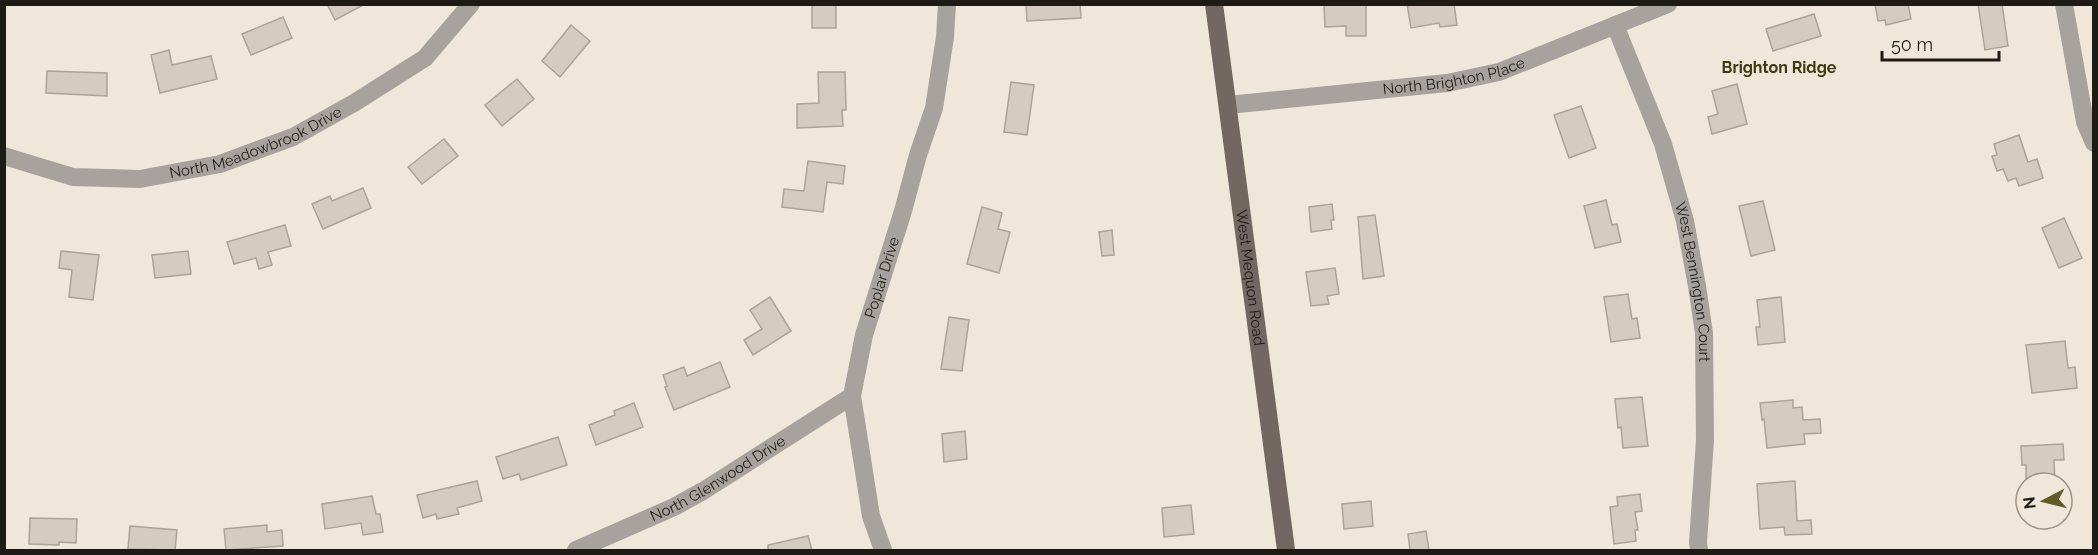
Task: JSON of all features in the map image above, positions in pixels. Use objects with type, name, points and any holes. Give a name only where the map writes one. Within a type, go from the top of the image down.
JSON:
[{"type":"main road","name":"West Mequon Road","points":[[1214,4],[1286,550]]},
{"type":"street","name":"North Meadowbrook Drive","points":[[4,156],[74,177],[140,179],[220,164],[292,137],[354,103],[425,58],[471,4]]},
{"type":"street","name":"Poplar Drive","points":[[883,550],[871,516],[852,396],[864,335],[934,108],[945,37],[947,4]]},
{"type":"street","name":"North Brighton Place","points":[[1228,105],[1447,83],[1499,72],[1668,4]]},
{"type":"street","points":[[2064,4],[2085,122],[2094,143]]},
{"type":"street","name":"West Bennington Court","points":[[1615,25],[1663,144],[1685,221],[1704,333],[1706,440],[1698,542],[1700,550]]},
{"type":"street","name":"North Glenwood Drive","points":[[576,550],[674,507],[719,482],[852,396]]},
{"type":"building","points":[[327,4],[365,4],[335,20]]},
{"type":"building","points":[[812,4],[836,4],[836,28],[812,28]]},
{"type":"building","points":[[1026,4],[1080,4],[1081,18],[1027,21]]},
{"type":"building","points":[[1324,4],[1366,4],[1366,36],[1346,36],[1346,26],[1325,27]]},
{"type":"building","points":[[1407,4],[1454,4],[1457,25],[1440,27],[1439,23],[1411,28]]},
{"type":"building","points":[[1875,4],[1908,4],[1911,19],[1886,25],[1885,20],[1878,21]]},
{"type":"building","points":[[1978,4],[2002,4],[2008,46],[1985,50]]},
{"type":"building","points":[[1814,14],[1821,36],[1773,51],[1766,29]]},
{"type":"building","points":[[283,17],[292,38],[251,55],[242,34]]},
{"type":"building","points":[[571,25],[590,41],[560,77],[542,61]]},
{"type":"building","points":[[169,50],[172,65],[211,56],[217,79],[160,93],[151,55]]},
{"type":"building","points":[[47,71],[107,73],[107,96],[46,93]]},
{"type":"building","points":[[818,72],[845,72],[846,110],[842,110],[843,126],[797,128],[797,104],[819,103]]},
{"type":"building","points":[[517,79],[534,99],[502,126],[485,105]]},
{"type":"building","points":[[1011,82],[1034,85],[1027,135],[1004,132]]},
{"type":"building","points":[[1737,84],[1747,124],[1712,134],[1708,117],[1718,114],[1712,91]]},
{"type":"building","points":[[1581,106],[1596,148],[1569,158],[1554,115]]},
{"type":"building","points":[[2019,135],[2028,162],[2037,159],[2043,178],[2019,186],[2016,178],[2008,181],[2003,169],[1997,171],[1992,156],[1997,155],[1994,144]]},
{"type":"building","points":[[444,139],[458,156],[422,184],[408,167]]},
{"type":"building","points":[[808,161],[845,166],[843,184],[827,182],[823,212],[782,207],[784,189],[804,191]]},
{"type":"building","points":[[363,188],[371,208],[323,229],[312,204],[330,196],[332,201]]},
{"type":"building","points":[[1606,200],[1612,225],[1617,224],[1621,242],[1595,248],[1584,206]]},
{"type":"building","points":[[1763,201],[1775,250],[1751,256],[1739,206]]},
{"type":"building","points":[[1332,204],[1334,220],[1331,220],[1332,229],[1311,232],[1309,207]]},
{"type":"building","points":[[982,207],[1002,213],[998,229],[1010,232],[999,273],[967,264]]},
{"type":"building","points":[[1375,215],[1384,276],[1363,279],[1358,217]]},
{"type":"building","points":[[2064,218],[2082,258],[2059,268],[2042,228]]},
{"type":"building","points":[[285,225],[291,246],[268,252],[272,265],[259,269],[256,258],[234,264],[227,242]]},
{"type":"building","points":[[1112,230],[1114,255],[1102,256],[1099,232]]},
{"type":"building","points":[[61,251],[99,255],[93,300],[69,297],[72,270],[59,268]]},
{"type":"building","points":[[188,251],[191,274],[155,278],[152,255]]},
{"type":"building","points":[[1335,268],[1339,294],[1327,296],[1329,304],[1311,306],[1306,272]]},
{"type":"building","points":[[1628,294],[1632,319],[1637,318],[1640,338],[1611,342],[1604,297]]},
{"type":"building","points":[[770,297],[791,331],[753,355],[744,340],[762,329],[750,310]]},
{"type":"building","points":[[1781,297],[1785,342],[1758,345],[1756,327],[1760,327],[1757,300]]},
{"type":"building","points":[[949,317],[969,320],[962,371],[941,369]]},
{"type":"building","points":[[2065,341],[2068,368],[2075,367],[2077,388],[2032,393],[2026,345]]},
{"type":"building","points":[[720,362],[730,387],[674,410],[663,375],[684,367],[687,376]]},
{"type":"building","points":[[1642,397],[1648,446],[1623,448],[1615,399]]},
{"type":"building","points":[[1793,400],[1793,408],[1802,407],[1803,420],[1820,419],[1821,433],[1804,434],[1805,444],[1767,448],[1760,403]]},
{"type":"building","points":[[634,403],[643,427],[596,445],[589,425],[615,415],[614,411]]},
{"type":"building","points":[[965,431],[967,459],[944,462],[942,434]]},
{"type":"building","points":[[558,437],[567,465],[521,480],[519,474],[503,479],[496,457]]},
{"type":"building","points":[[2063,444],[2064,460],[2054,460],[2054,471],[2026,471],[2026,465],[2022,465],[2021,446]]},
{"type":"building","points":[[477,481],[482,501],[457,508],[459,514],[437,519],[436,514],[423,518],[417,495]]},
{"type":"building","points":[[1795,481],[1797,521],[1811,520],[1812,534],[1785,535],[1784,527],[1760,529],[1757,484]]},
{"type":"building","points":[[1640,494],[1642,511],[1635,512],[1638,530],[1635,530],[1636,541],[1614,544],[1610,507],[1618,506],[1617,497]]},
{"type":"building","points":[[372,496],[376,514],[380,514],[383,532],[363,535],[361,523],[325,529],[322,504]]},
{"type":"building","points":[[1371,501],[1373,526],[1344,529],[1342,504]]},
{"type":"building","points":[[1191,505],[1194,534],[1164,537],[1162,508]]},
{"type":"building","points":[[30,518],[77,519],[76,543],[29,544]]},
{"type":"building","points":[[267,525],[267,532],[282,530],[283,546],[226,550],[224,529]]},
{"type":"building","points":[[130,526],[177,530],[175,550],[128,549]]},
{"type":"building","points":[[1426,531],[1429,550],[1410,550],[1408,534]]},
{"type":"building","points":[[808,536],[812,550],[768,550],[768,545]]},
{"type":"district","name":"Brighton Ridge","points":[[1779,67]]}]
